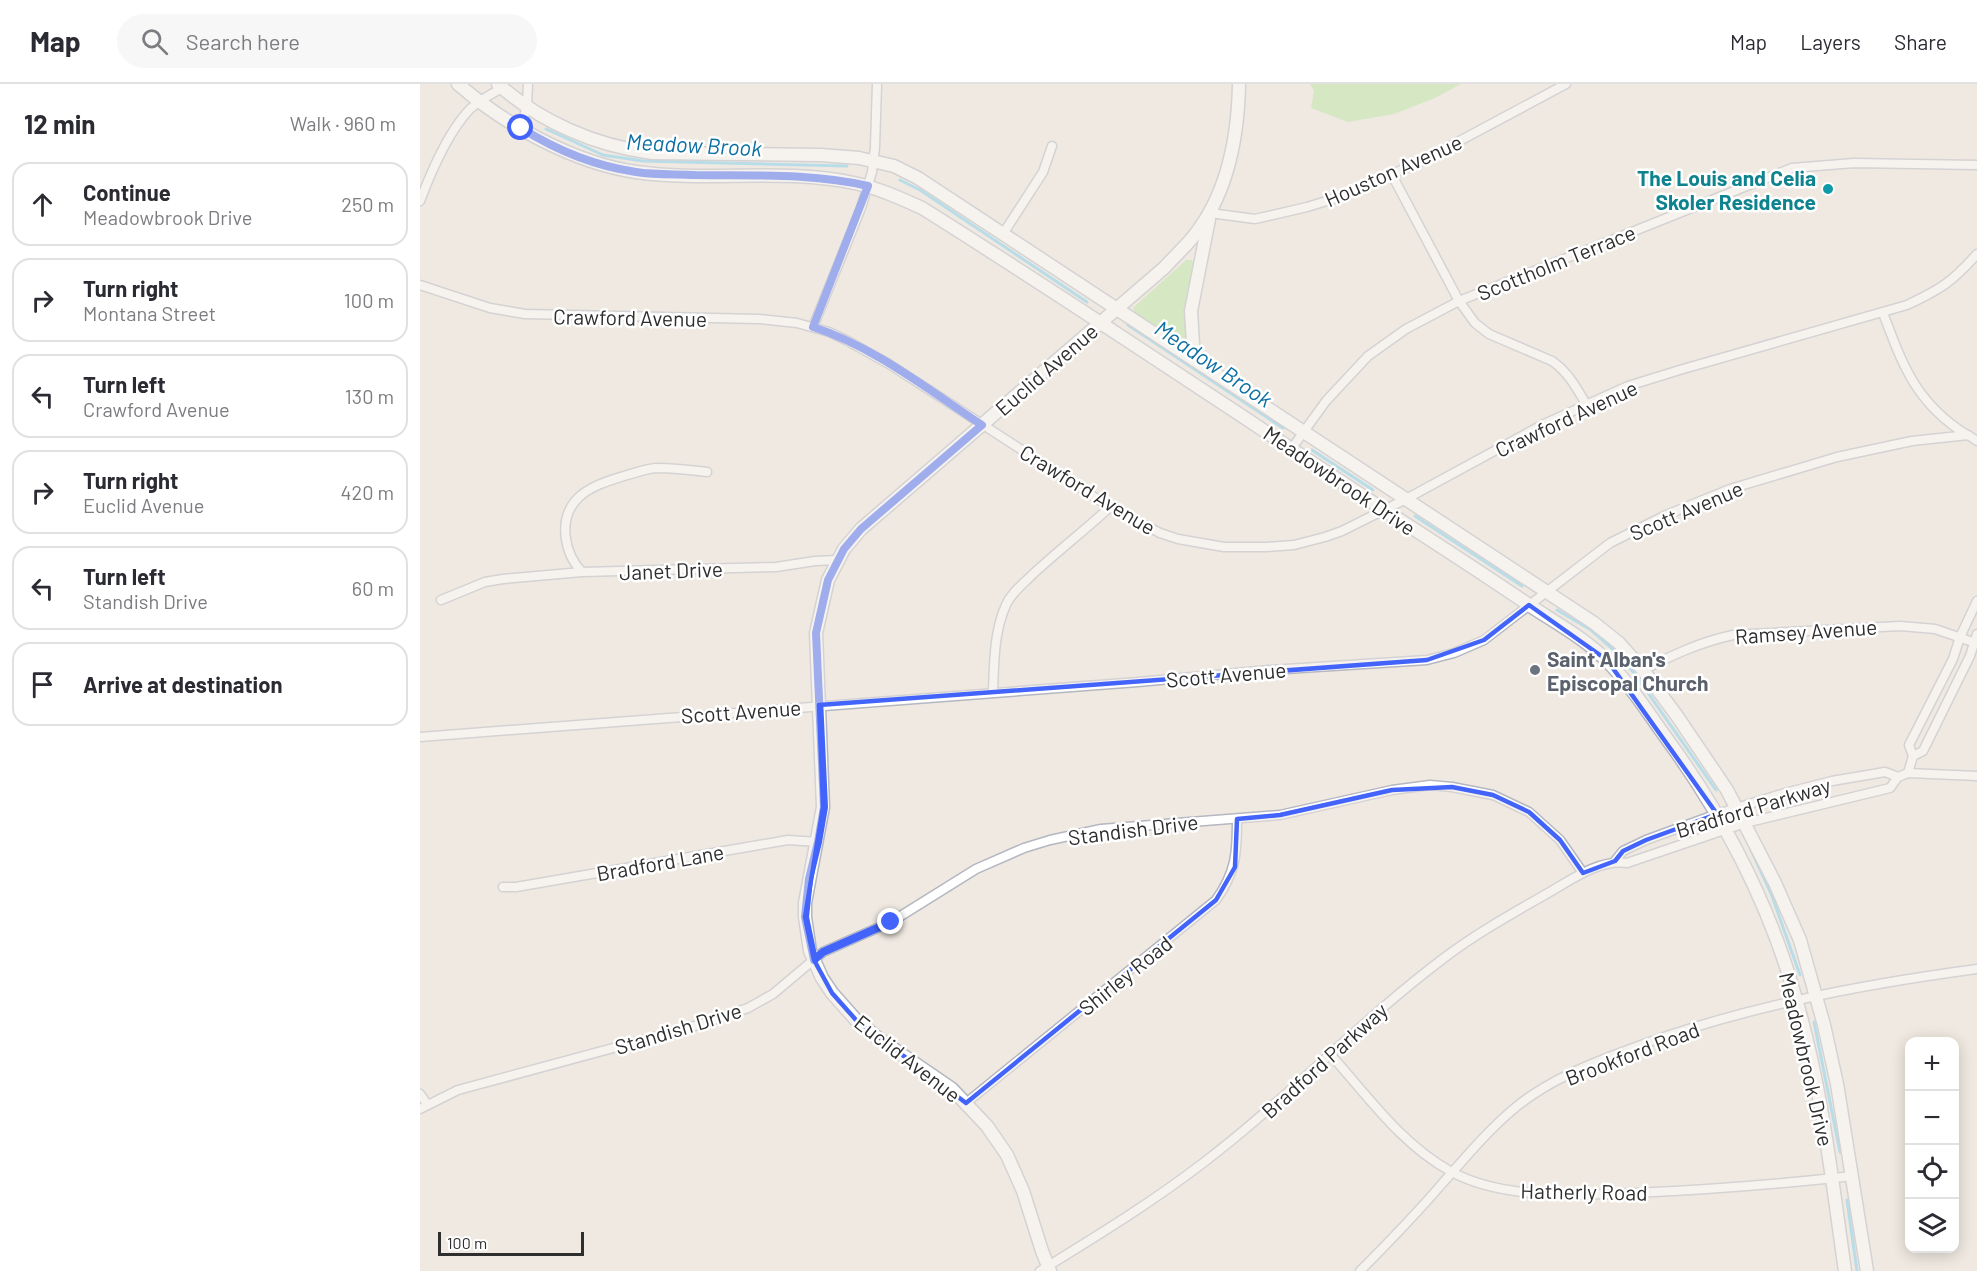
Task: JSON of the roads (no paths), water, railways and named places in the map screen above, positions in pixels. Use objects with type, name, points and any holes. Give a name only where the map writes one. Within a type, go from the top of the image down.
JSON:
[{"type":"street","name":"Meadowbrook Drive","points":[[458,84],[480,102],[521,128],[570,154],[598,164],[635,172],[835,180],[881,190],[922,208],[1292,448],[1580,639],[1607,660],[1626,682],[1692,773],[1717,814],[1756,891],[1783,956],[1797,1001],[1821,1108],[1845,1271]]},
{"type":"street","points":[[521,128],[527,106],[528,84]]},
{"type":"street","points":[[813,327],[868,186],[874,160],[877,84]]},
{"type":"street","name":"Euclid Avenue","points":[[1046,1269],[1023,1191],[1007,1155],[987,1126],[952,1089],[879,1039],[856,1020],[832,993],[814,960],[805,917],[809,879],[824,807],[816,633],[828,580],[844,549],[861,529],[1164,268],[1193,237],[1210,213],[1228,171],[1239,114],[1239,84]]},
{"type":"street","name":"Houston Avenue","points":[[1210,213],[1255,219],[1343,196],[1392,175],[1566,84]]},
{"type":"street","name":"Meadowbrook Drive","points":[[500,86],[527,106],[580,135],[624,149],[652,153],[821,155],[874,160],[894,166],[918,178],[1116,308],[1594,623],[1619,643],[1643,670],[1677,716],[1737,807],[1775,883],[1800,940],[1837,1084],[1867,1271]]},
{"type":"street","points":[[420,201],[446,144],[465,114],[500,86]]},
{"type":"street","points":[[1003,234],[1043,172],[1052,146]]},
{"type":"street","name":"Scottholm Terrace","points":[[1292,448],[1326,401],[1368,356],[1406,329],[1443,308],[1792,168],[1854,163],[1977,165]]},
{"type":"street","points":[[1392,175],[1459,302],[1475,323],[1489,334],[1561,367],[1574,382],[1586,404]]},
{"type":"street","name":"Euclid Avenue","points":[[1194,360],[1191,311],[1210,213]]},
{"type":"street","name":"Crawford Avenue","points":[[420,285],[490,308],[525,314],[759,319],[813,327],[846,340],[890,364],[1110,507],[1160,533],[1178,539],[1234,547],[1294,545],[1325,537],[1406,499],[1542,425],[1628,386],[1907,305],[1939,290],[1957,277],[1977,254]]},
{"type":"street","points":[[1882,313],[1902,364],[1915,386],[1938,415],[1977,441]]},
{"type":"street","name":"Scott Avenue","points":[[420,736],[1427,660],[1454,653],[1484,640],[1610,543],[1666,515],[1730,489],[1837,457],[1912,441],[1968,435]]},
{"type":"street","points":[[582,572],[575,566],[568,551],[564,533],[570,509],[577,498],[604,483],[643,470],[655,468],[706,472]]},
{"type":"street","points":[[993,692],[998,630],[1006,605],[1015,592],[1110,507]]},
{"type":"street","name":"Janet Drive","points":[[441,600],[485,582],[502,579],[582,572],[776,567],[838,560]]},
{"type":"street","points":[[1908,773],[1913,756],[1909,745],[1953,659],[1960,637],[1977,601]]},
{"type":"street","name":"Ramsey Avenue","points":[[1643,670],[1683,649],[1708,640],[1733,635],[1900,626],[1935,629],[1960,637],[1975,638]]},
{"type":"street","points":[[1913,756],[1923,751],[1970,656],[1975,638]]},
{"type":"street","name":"Bradford Parkway","points":[[1615,861],[1623,851],[1630,848],[1717,814],[1785,792],[1885,772],[1898,777]]},
{"type":"street","name":"Bradford Parkway","points":[[1046,1269],[1201,1165],[1263,1116],[1354,1031],[1444,957],[1493,925],[1583,873],[1615,861],[1627,863],[1745,823],[1890,788],[1898,777],[1908,773],[1977,776]]},
{"type":"street","name":"Standish Drive","points":[[424,1107],[467,1087],[702,1024],[748,1008],[773,994],[823,952],[891,922],[976,869],[1024,848],[1101,829],[1280,815],[1392,790],[1430,785],[1452,787],[1492,795],[1529,812],[1560,840],[1583,873]]},
{"type":"street","name":"Shirley Road","points":[[966,1103],[1216,900],[1228,884],[1234,867],[1238,847],[1237,819]]},
{"type":"street","name":"Bradford Lane","points":[[503,887],[516,887],[788,840],[818,842]]},
{"type":"street","name":"Brookford Road","points":[[1360,1271],[1401,1230],[1488,1132],[1517,1106],[1551,1084],[1597,1062],[1654,1040],[1720,1020],[1816,997],[1918,977],[1977,969]]},
{"type":"street","name":"Hatherly Road","points":[[1330,1054],[1421,1153],[1452,1173],[1490,1185],[1517,1191],[1603,1194],[1695,1191],[1853,1176]]},
{"type":"street","points":[[420,1094],[424,1107]]},
{"type":"waterway","name":"Meadow Brook","points":[[546,129],[603,155],[643,161],[847,166]]},
{"type":"waterway","name":"Meadow Brook","points":[[900,180],[920,190],[1087,302]]},
{"type":"waterway","name":"Meadow Brook","points":[[1128,325],[1283,428]]},
{"type":"waterway","name":"Meadow Brook","points":[[1312,450],[1373,490]]},
{"type":"waterway","name":"Meadow Brook","points":[[1415,516],[1522,586]]},
{"type":"waterway","name":"Meadow Brook","points":[[1557,610],[1591,630],[1616,652],[1634,673],[1716,790]]},
{"type":"waterway","name":"Meadow Brook","points":[[1751,850],[1772,896],[1800,975]]},
{"type":"waterway","name":"Meadow Brook","points":[[1814,1022],[1840,1152]]},
{"type":"waterway","name":"Meadow Brook","points":[[1847,1200],[1857,1271]]},
{"type":"place","name":"The Louis and Celia Skoler Residence","points":[[1828,189]]},
{"type":"place","name":"Saint Alban's Episcopal Church","points":[[1535,670]]}]
